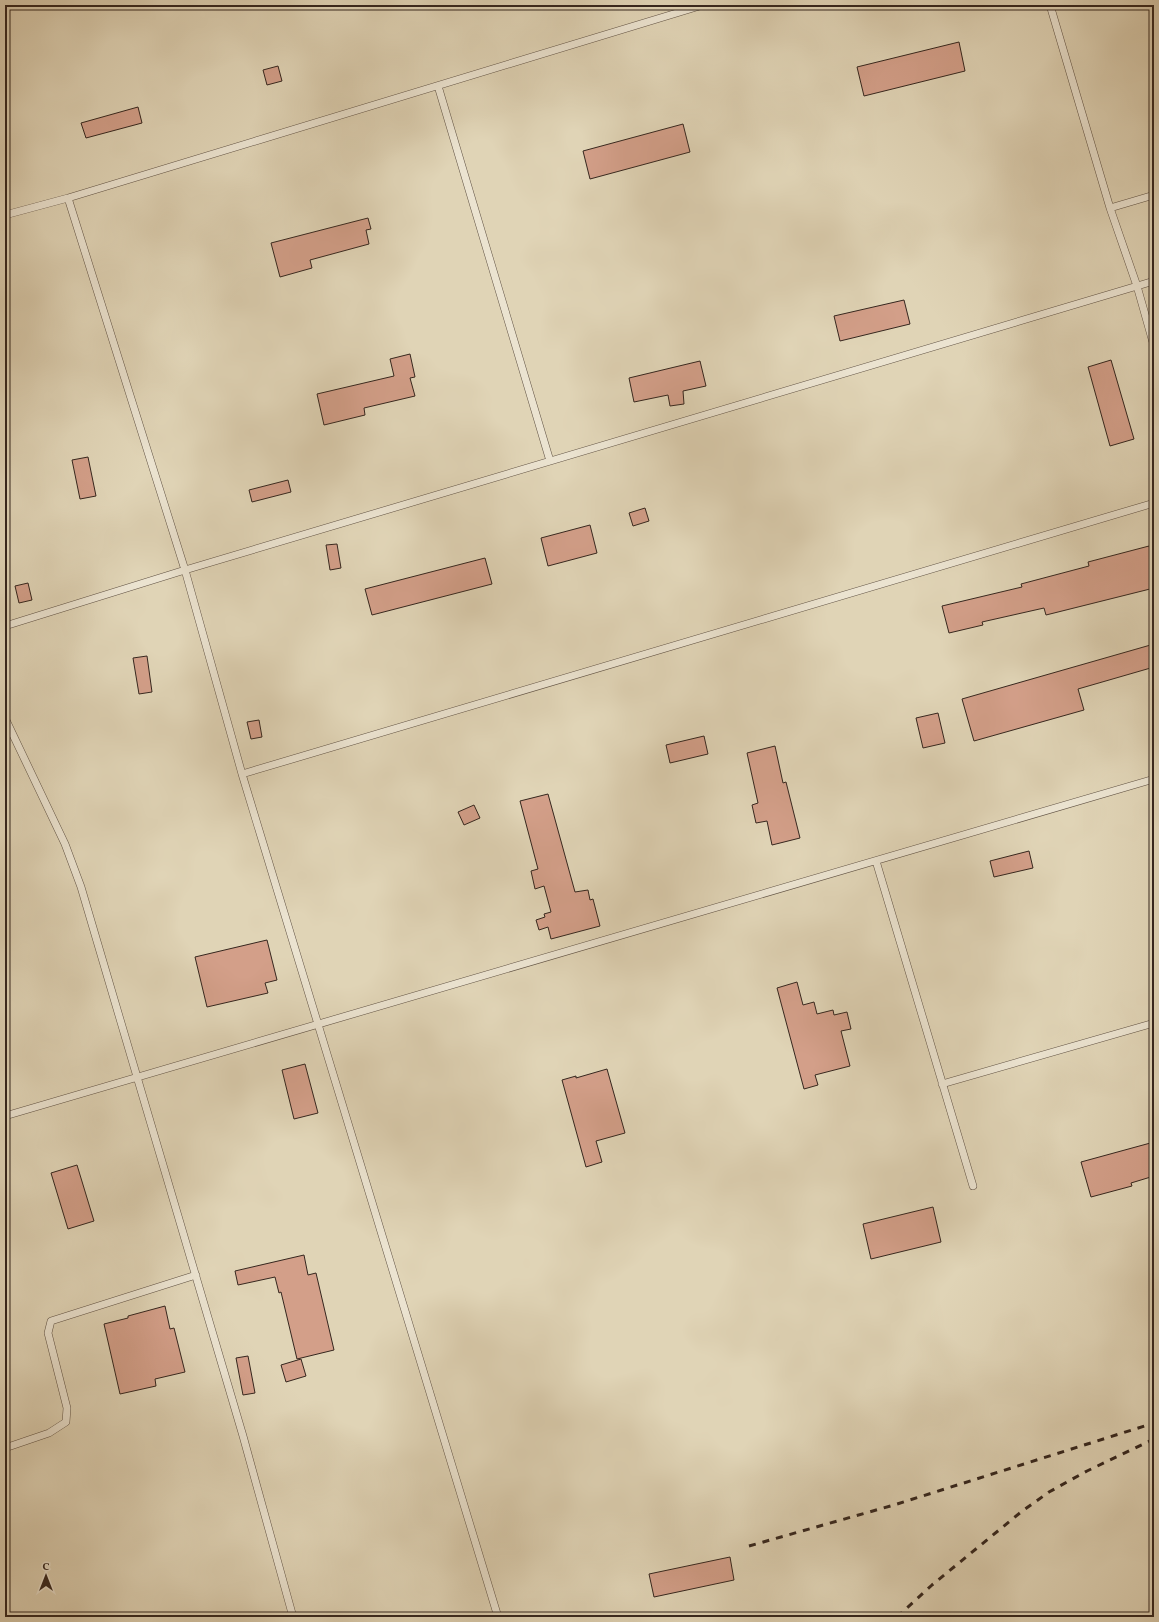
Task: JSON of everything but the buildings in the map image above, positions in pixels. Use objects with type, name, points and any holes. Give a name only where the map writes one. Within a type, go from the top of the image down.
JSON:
[{"type":"lane","points":[[5,215],[68,198],[703,5]]},
{"type":"lane","points":[[1050,5],[1110,208],[1137,286],[1154,346]]},
{"type":"lane","points":[[438,86],[550,461]]},
{"type":"lane","points":[[1110,208],[1154,195]]},
{"type":"lane","points":[[68,198],[185,570],[242,774],[498,1617]]},
{"type":"lane","points":[[5,626],[185,570],[1154,281]]},
{"type":"lane","points":[[242,774],[1154,502]]},
{"type":"lane","points":[[5,718],[65,844],[81,887],[243,1436],[293,1617]]},
{"type":"lane","points":[[5,1116],[1154,779]]},
{"type":"lane","points":[[876,861],[973,1186]]},
{"type":"lane","points":[[942,1084],[1154,1024]]},
{"type":"lane","points":[[5,1448],[49,1433],[66,1422],[67,1408],[48,1333],[52,1321],[196,1275]]},
{"type":"railway","points":[[749,1546],[894,1505],[1154,1423]]},
{"type":"railway","points":[[897,1617],[932,1585],[1021,1512],[1049,1492],[1087,1471],[1154,1439]]}]
